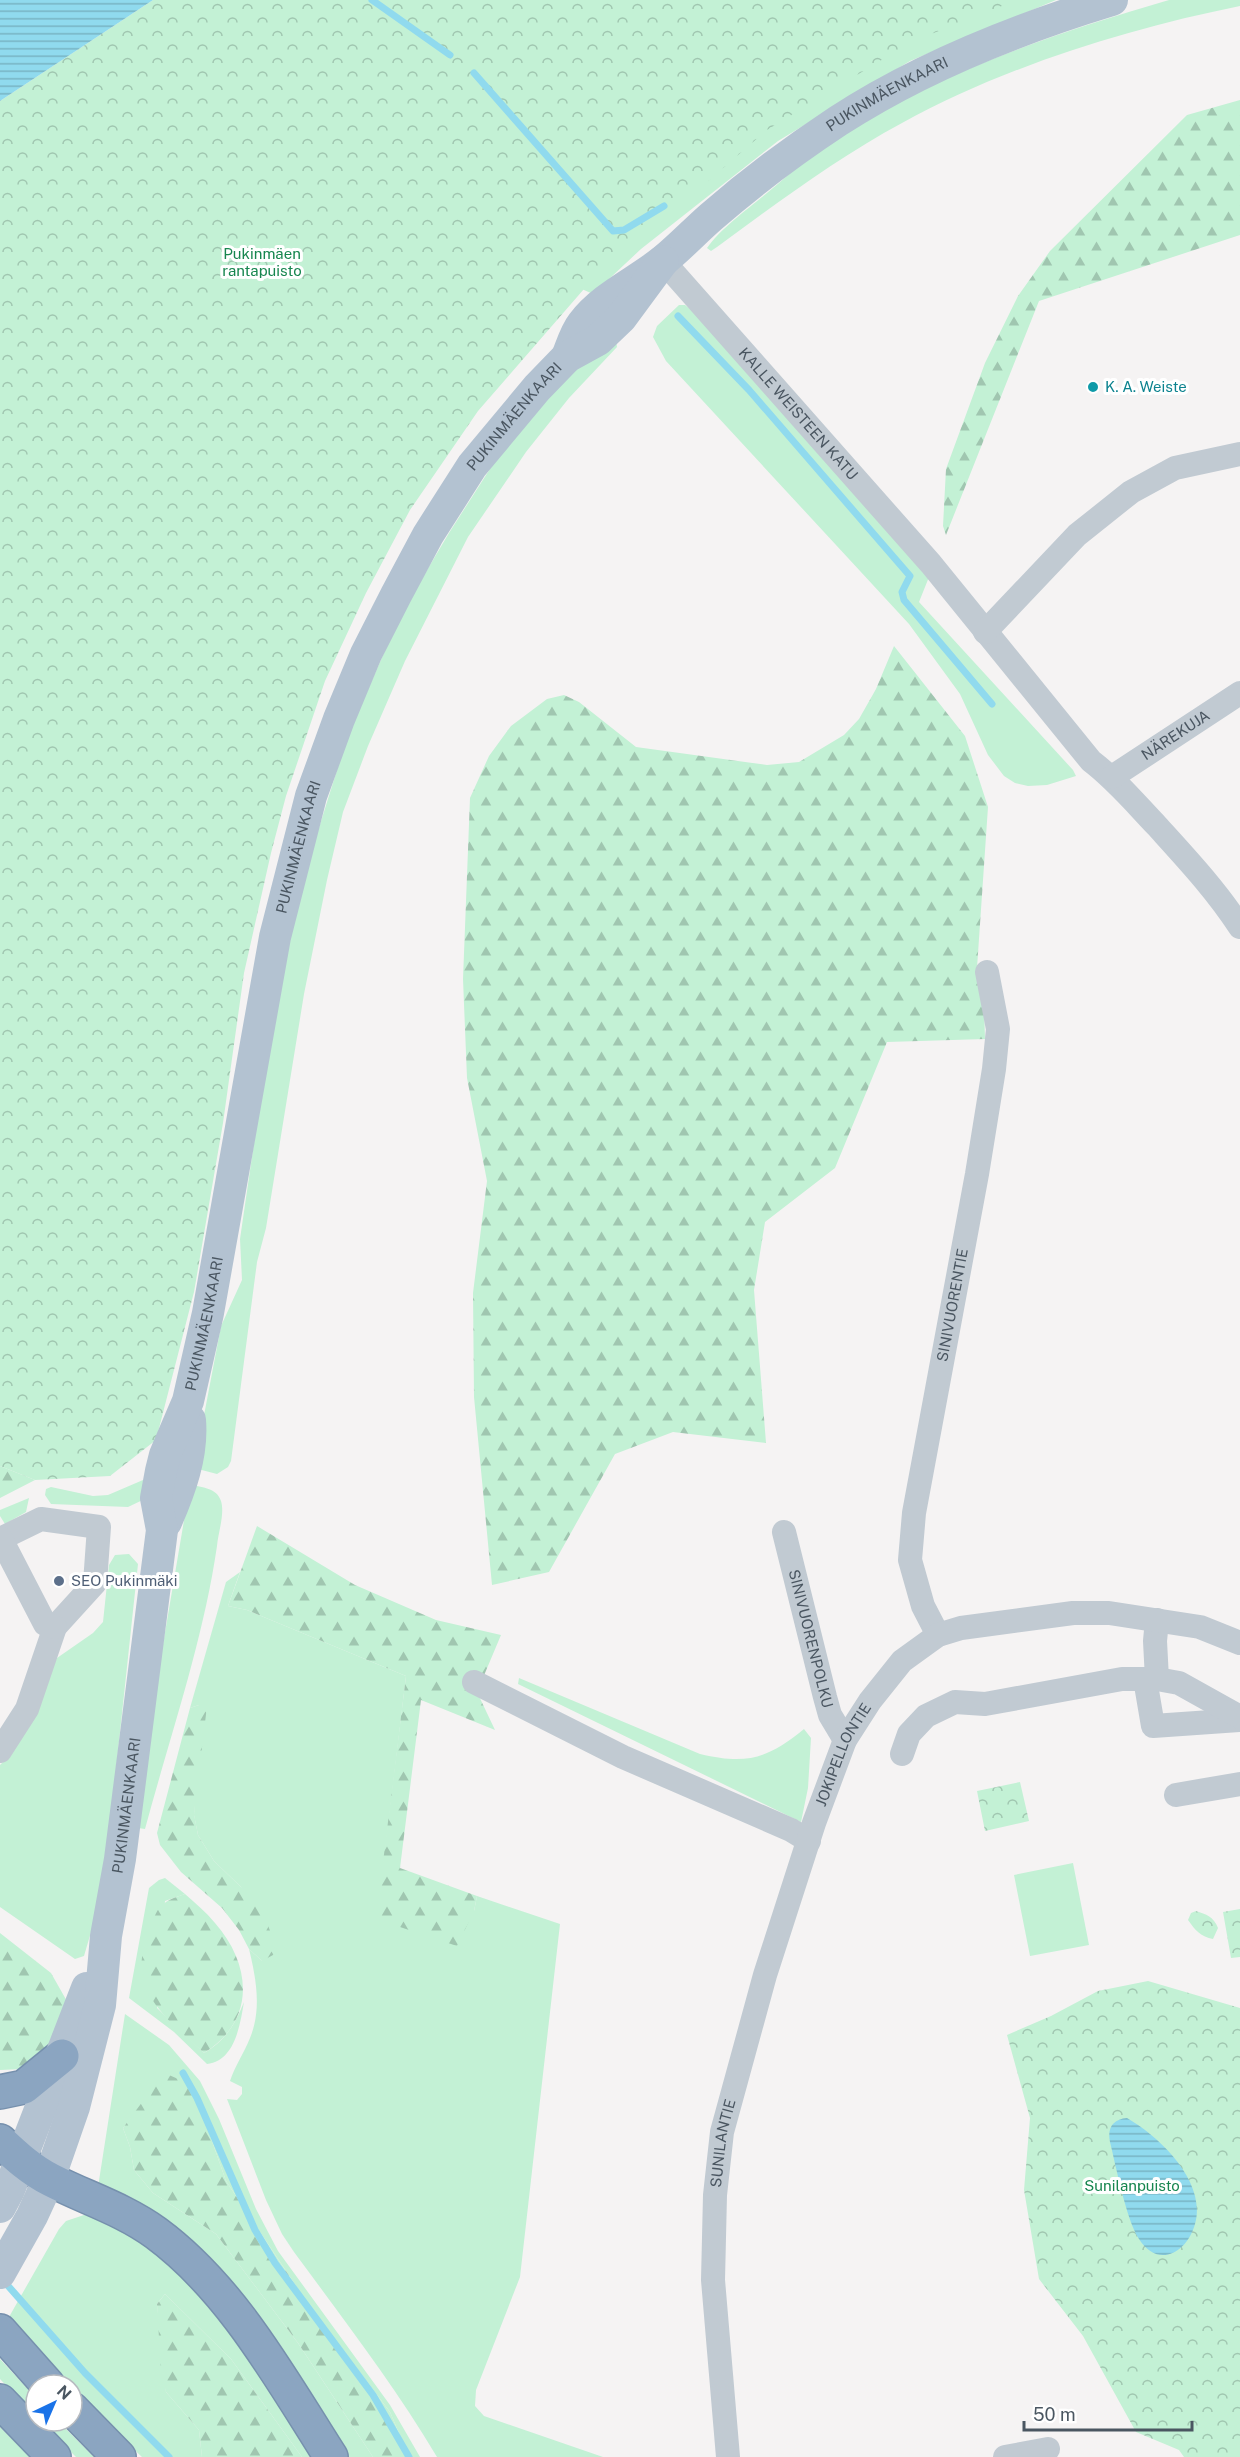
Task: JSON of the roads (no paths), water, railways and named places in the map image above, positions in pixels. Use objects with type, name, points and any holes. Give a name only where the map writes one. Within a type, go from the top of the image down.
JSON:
[{"type":"highway","points":[[0,2092],[24,2087],[62,2056]]},
{"type":"highway","points":[[7,2175],[49,2179],[120,2211],[156,2234],[184,2257],[226,2302],[276,2371],[331,2457]]},
{"type":"highway","points":[[0,2331],[37,2373]]},
{"type":"highway","points":[[0,2401],[54,2457]]},
{"type":"highway","points":[[84,2421],[119,2457]]},
{"type":"main road","name":"PUKINMÄENKAARI","points":[[0,2273],[32,2216],[49,2179],[86,2065],[100,2005],[106,1936],[120,1859],[162,1530],[156,1498],[165,1455],[188,1401],[226,1218],[256,1036],[275,938],[294,859],[311,796],[366,654],[428,535],[472,466],[537,388],[567,357],[581,325],[604,302],[663,261],[758,179],[838,121],[886,93],[992,43],[1054,18],[1112,0]]},
{"type":"main road","name":"PUKINMÄENKAARI","points":[[7,2175],[62,2056],[106,1936]]},
{"type":"street","name":"KALLE WEISTEEN KATU","points":[[663,261],[933,566],[1091,761],[1112,777],[1206,881],[1240,927]]},
{"type":"street","points":[[986,632],[1077,535],[1131,492],[1175,468],[1240,454]]},
{"type":"street","name":"NÄREKUJA","points":[[1112,777],[1240,693]]},
{"type":"street","name":"SINIVUORENTIE","points":[[938,1635],[923,1606],[910,1560],[914,1513],[977,1174],[994,1069],[998,1029],[987,972]]},
{"type":"street","points":[[0,1751],[27,1708],[55,1627],[95,1583],[99,1527],[41,1519],[1,1539],[45,1624],[55,1627]]},
{"type":"street","name":"SINIVUORENPOLKU","points":[[784,1532],[830,1715],[844,1740]]},
{"type":"street","name":"JOKIPELLONTIE","points":[[809,1841],[844,1740],[870,1701],[902,1661],[938,1635],[961,1628],[1073,1613],[1109,1613],[1237,1634]]},
{"type":"street","points":[[1157,1620],[1151,1679],[1153,1726],[1240,1718]]},
{"type":"street","points":[[902,1754],[909,1734],[926,1716],[955,1702],[985,1704],[1122,1679],[1151,1679],[1179,1683],[1240,1718]]},
{"type":"street","points":[[474,1682],[623,1757],[791,1830],[809,1841]]},
{"type":"street","points":[[1176,1795],[1240,1784]]},
{"type":"street","name":"SUNILANTIE","points":[[728,2457],[712,2280],[715,2195],[722,2132],[765,1975],[809,1841]]},
{"type":"street","points":[[1005,2457],[1048,2449]]},
{"type":"water","points":[[0,0],[153,0],[0,101]]},
{"type":"water","points":[[1127,2118],[1153,2137],[1178,2162],[1194,2192],[1197,2208],[1195,2224],[1186,2243],[1171,2254],[1155,2253],[1147,2248],[1139,2239],[1130,2219],[1109,2137],[1112,2125],[1118,2120]]},
{"type":"waterway","points":[[372,0],[450,55]]},
{"type":"waterway","points":[[474,73],[613,231],[624,230],[664,206]]},
{"type":"waterway","points":[[678,316],[749,390],[910,576],[902,592],[904,600],[992,704]]},
{"type":"waterway","points":[[183,2073],[197,2098],[255,2230],[275,2263],[373,2395],[409,2457]]},
{"type":"waterway","points":[[2,2279],[85,2373],[169,2457]]},
{"type":"place","name":"K. A. Weiste","points":[[1093,387]]},
{"type":"place","name":"SEO Pukinmäki","points":[[59,1581]]},
{"type":"park label","name":"Pukinmäen rantapuisto","points":[[262,262]]},
{"type":"park label","name":"Sunilanpuisto","points":[[1132,2186]]}]
